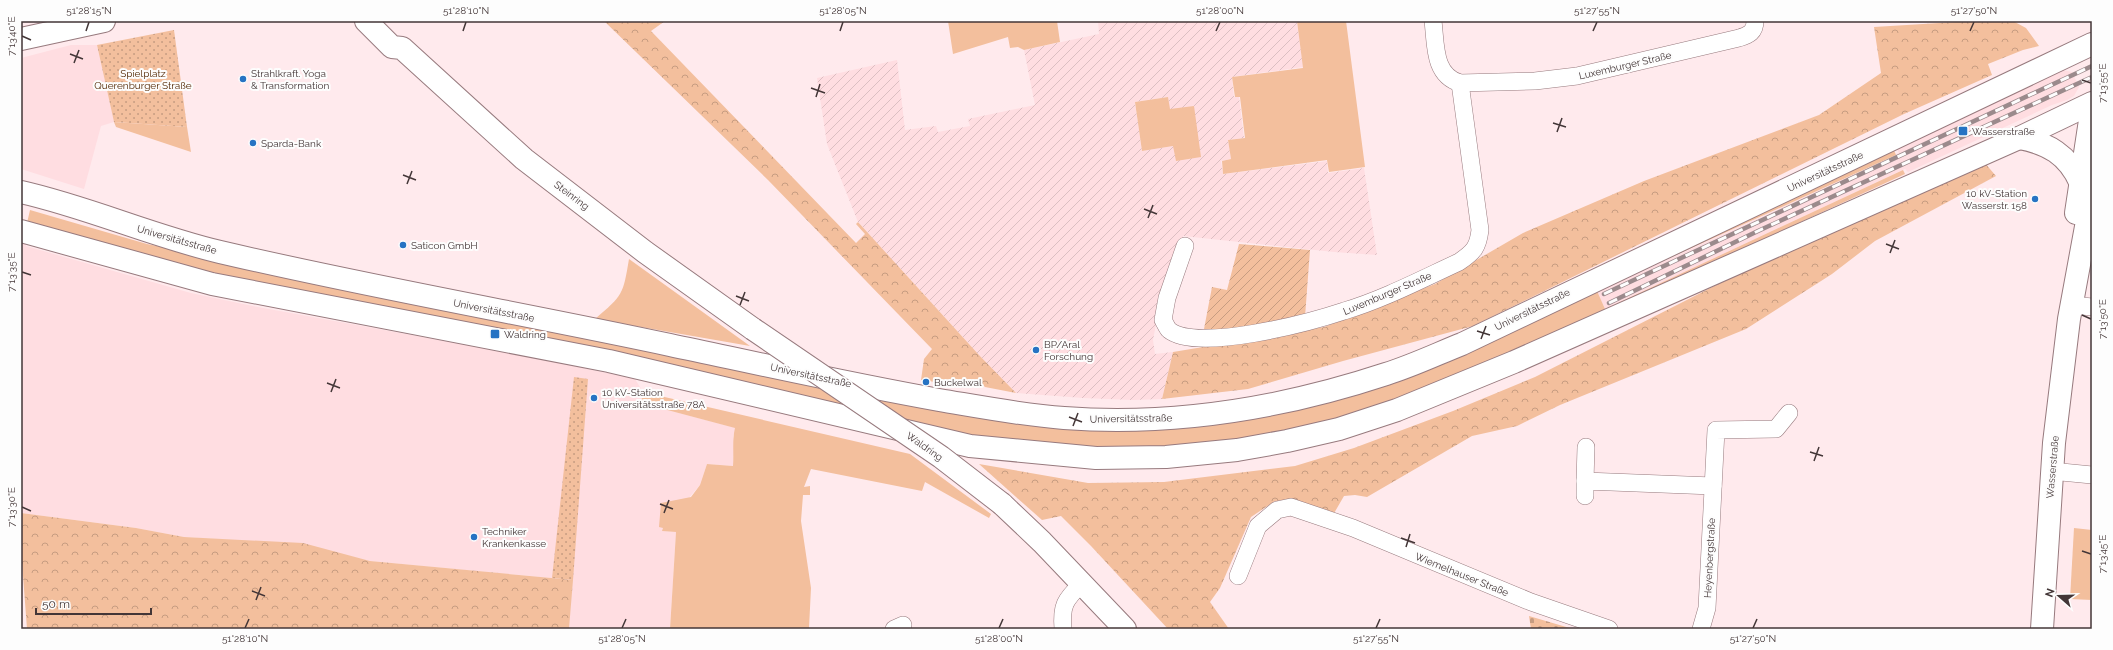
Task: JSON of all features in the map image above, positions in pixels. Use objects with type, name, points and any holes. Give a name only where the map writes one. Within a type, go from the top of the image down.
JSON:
[{"type":"main road","points":[[21,39],[104,21]]},
{"type":"main road","name":"Steinring","points":[[366,21],[392,47],[402,48],[524,159],[645,252],[753,329]]},
{"type":"main road","name":"Steinring","points":[[386,21],[401,36],[402,48]]},
{"type":"main road","name":"Universitätsstraße","points":[[21,192],[169,238],[217,251],[418,295],[632,337],[873,388],[1015,412],[1064,418],[1170,418],[1216,413],[1302,398],[1388,374],[1462,344],[2092,44]]},
{"type":"main road","points":[[21,231],[212,284],[588,356],[970,446],[1096,458],[1166,457],[1237,450],[1287,441],[1339,429],[1397,410],[1514,362],[2019,138],[2092,102]]},
{"type":"main road","name":"Wasserstraße","points":[[2042,629],[2051,471],[2064,358],[2082,306],[2071,253],[2086,188],[2092,107]]},
{"type":"main road","points":[[2019,138],[2035,141],[2052,148],[2068,162],[2086,188]]},
{"type":"main road","name":"Waldring","points":[[753,329],[941,457],[1002,504],[1042,542],[1125,629]]},
{"type":"street","points":[[1432,21],[1438,63],[1444,74],[1451,80],[1460,83]]},
{"type":"street","name":"Luxemburger Straße","points":[[1185,246],[1167,298],[1163,320],[1169,330],[1186,336],[1213,339],[1254,333],[1344,311],[1459,262],[1469,255],[1478,245],[1480,230],[1460,83],[1536,81],[1608,71],[1749,35],[1754,29],[1755,21]]},
{"type":"street","name":"Heyenbergstraße","points":[[1701,629],[1707,608],[1716,430],[1776,429],[1789,413]]},
{"type":"street","points":[[1586,447],[1585,488],[1713,486]]},
{"type":"street","points":[[2051,471],[2092,475]]},
{"type":"street","name":"Wiemelhauser Straße","points":[[1238,576],[1258,526],[1276,510],[1291,507],[1353,528],[1531,602],[1609,629]]},
{"type":"street","points":[[1063,629],[1062,608],[1069,596],[1082,583]]},
{"type":"shaded area","points":[[1098,21],[1297,21],[1303,67],[1232,77],[1234,97],[1239,97],[1244,138],[1228,140],[1231,159],[1221,161],[1223,174],[1327,161],[1328,173],[1364,168],[1377,255],[1334,252],[1183,236],[1161,298],[1153,340],[1155,354],[1173,352],[1162,399],[1133,400],[1083,398],[1016,393],[979,355],[858,222],[827,144],[817,78],[897,60],[905,130],[936,126],[938,132],[970,126],[968,119],[1035,105],[1024,50],[1099,34]],"holes":[[[1168,97],[1173,146],[1142,151],[1135,102]]]},
{"type":"shaded area","points":[[71,45],[97,45],[114,122],[101,126],[84,189],[21,169],[21,58]]},
{"type":"shaded area","points":[[2063,70],[2072,72],[2079,87],[2074,96],[2067,100],[2052,105],[1908,172],[1905,169],[1605,309],[1597,292],[1896,155],[1899,153],[1896,147]]},
{"type":"shaded area","points":[[21,240],[24,240],[26,246],[191,293],[253,306],[537,358],[635,379],[643,392],[641,403],[736,428],[733,437],[735,443],[733,466],[707,464],[700,485],[663,528],[663,531],[676,532],[670,629],[569,629],[572,580],[370,561],[303,545],[184,537],[136,528],[21,513]]},
{"type":"green space","points":[[604,21],[665,21],[651,31],[856,243],[865,234],[856,224],[858,222],[979,355],[1016,393],[985,387],[977,379],[970,385],[964,386],[921,380],[924,359],[932,349],[768,180]]},
{"type":"green space","points":[[948,21],[1057,21],[1060,42],[1024,50],[1018,47],[1010,48],[1008,37],[953,54]]},
{"type":"green space","points":[[1297,21],[1346,21],[1365,167],[1329,172],[1327,160],[1223,174],[1222,161],[1231,159],[1228,140],[1245,138],[1240,97],[1235,97],[1232,77],[1303,68]]},
{"type":"green space","points":[[1972,21],[2013,21],[2026,28],[2039,46],[2023,50],[1988,64],[1992,75],[1904,114],[1473,326],[1343,361],[1248,389],[1162,399],[1173,352],[1324,327],[1435,284],[1523,233],[1644,181],[1819,115],[1881,73],[1874,27]]},
{"type":"green space","name":"Spielplatz Querenburger Straße","points":[[174,30],[187,127],[114,122],[97,45]]},
{"type":"green space","points":[[1168,97],[1170,109],[1194,106],[1201,157],[1176,161],[1173,146],[1142,151],[1135,102]]},
{"type":"green space","points":[[114,122],[187,127],[191,152],[116,127]]},
{"type":"green space","points":[[1893,148],[1896,155],[1597,291],[1605,309],[1903,170],[1905,174],[1568,329],[1367,411],[1246,441],[1107,450],[982,438],[252,284],[27,223],[30,210],[147,244],[980,416],[1275,412]]},
{"type":"green space","points":[[1984,162],[1996,176],[1875,241],[1832,274],[1746,329],[1560,405],[1517,426],[1472,436],[1367,497],[1355,495],[1344,496],[1333,515],[1291,500],[1275,501],[1251,517],[1220,588],[1210,602],[1229,629],[1168,629],[1061,516],[1042,520],[979,464],[1088,483],[1164,482],[1295,466],[1354,448],[1453,411],[1535,377],[1805,240]]},
{"type":"green space","points":[[1239,244],[1310,250],[1305,317],[1236,331],[1204,329],[1212,287],[1227,290]]},
{"type":"green space","points":[[629,259],[750,346],[595,319],[611,305],[620,294],[625,280]]},
{"type":"green space","points":[[574,377],[588,379],[573,580],[552,578]]},
{"type":"green space","points":[[643,392],[910,454],[991,514],[989,518],[925,482],[922,491],[811,469],[804,487],[810,486],[810,495],[803,495],[801,521],[811,588],[809,628],[670,629],[676,532],[662,531],[663,528],[659,527],[661,503],[691,497],[700,485],[707,464],[733,466],[733,442],[735,428],[641,403]]},
{"type":"green space","points":[[21,513],[136,528],[184,537],[303,543],[370,561],[573,580],[569,629],[27,629],[21,549]]},
{"type":"green space","points":[[2074,528],[2092,530],[2092,600],[2070,599]]},
{"type":"green space","points":[[1529,616],[1573,629],[1531,629]]},
{"type":"railway","points":[[1604,294],[2092,66]]},
{"type":"railway","points":[[1609,303],[1758,231],[2092,77]]},
{"type":"place","name":"Strahlkraft. Yoga & Transformation","points":[[243,79]]},
{"type":"place","name":"Wasserstraße","points":[[1963,131]]},
{"type":"place","name":"Sparda-Bank","points":[[253,143]]},
{"type":"place","name":"10 kV-Station Wasserstr. 158","points":[[2035,199]]},
{"type":"place","name":"Saticon GmbH","points":[[403,245]]},
{"type":"place","name":"Waldring","points":[[495,334]]},
{"type":"place","name":"BP/Aral Forschung","points":[[1036,350]]},
{"type":"place","name":"Buckelwal","points":[[926,382]]},
{"type":"place","name":"10 kV-Station Universitätsstraße 78A","points":[[594,398]]},
{"type":"place","name":"Techniker Krankenkasse","points":[[474,537]]}]
